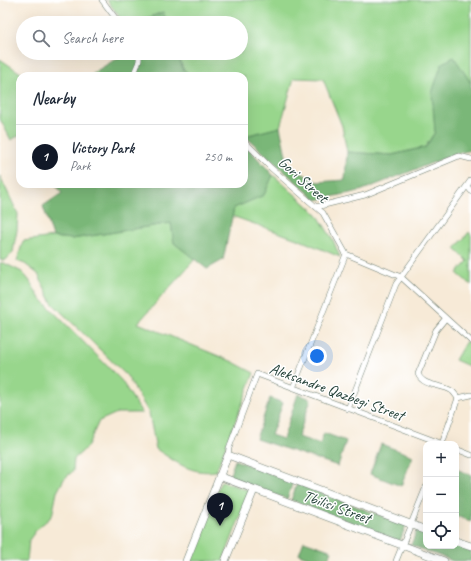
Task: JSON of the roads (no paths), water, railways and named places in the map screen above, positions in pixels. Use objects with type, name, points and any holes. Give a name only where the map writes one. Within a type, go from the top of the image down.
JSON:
[{"type":"main road","points":[[186,561],[228,455]]},
{"type":"main road","name":"Tbilisi Street","points":[[228,455],[423,529]]},
{"type":"main road","name":"Tbilisi Street","points":[[220,476],[444,561]]},
{"type":"main road","points":[[224,561],[254,490]]},
{"type":"main road","points":[[459,542],[471,546]]},
{"type":"street","points":[[102,0],[114,16]]},
{"type":"street","points":[[134,72],[139,60]]},
{"type":"street","name":"Gori Street","points":[[248,145],[271,168],[323,213],[346,254]]},
{"type":"street","points":[[316,207],[365,195],[459,156],[471,159]]},
{"type":"street","points":[[348,409],[396,284],[471,180]]},
{"type":"street","points":[[467,186],[471,191]]},
{"type":"street","points":[[293,388],[346,254],[401,277],[445,319],[471,341]]},
{"type":"street","points":[[445,319],[436,330],[418,374],[420,378],[425,381],[452,390],[458,398]]},
{"type":"street","name":"Aleksandre Qazbegi Street","points":[[228,455],[229,448],[257,374],[434,441]]},
{"type":"street","points":[[458,398],[471,395]]},
{"type":"street","points":[[443,441],[458,398]]},
{"type":"street","points":[[459,450],[471,455]]},
{"type":"street","points":[[396,561],[423,494]]},
{"type":"place","name":"Victory Park","points":[[220,526]]}]
